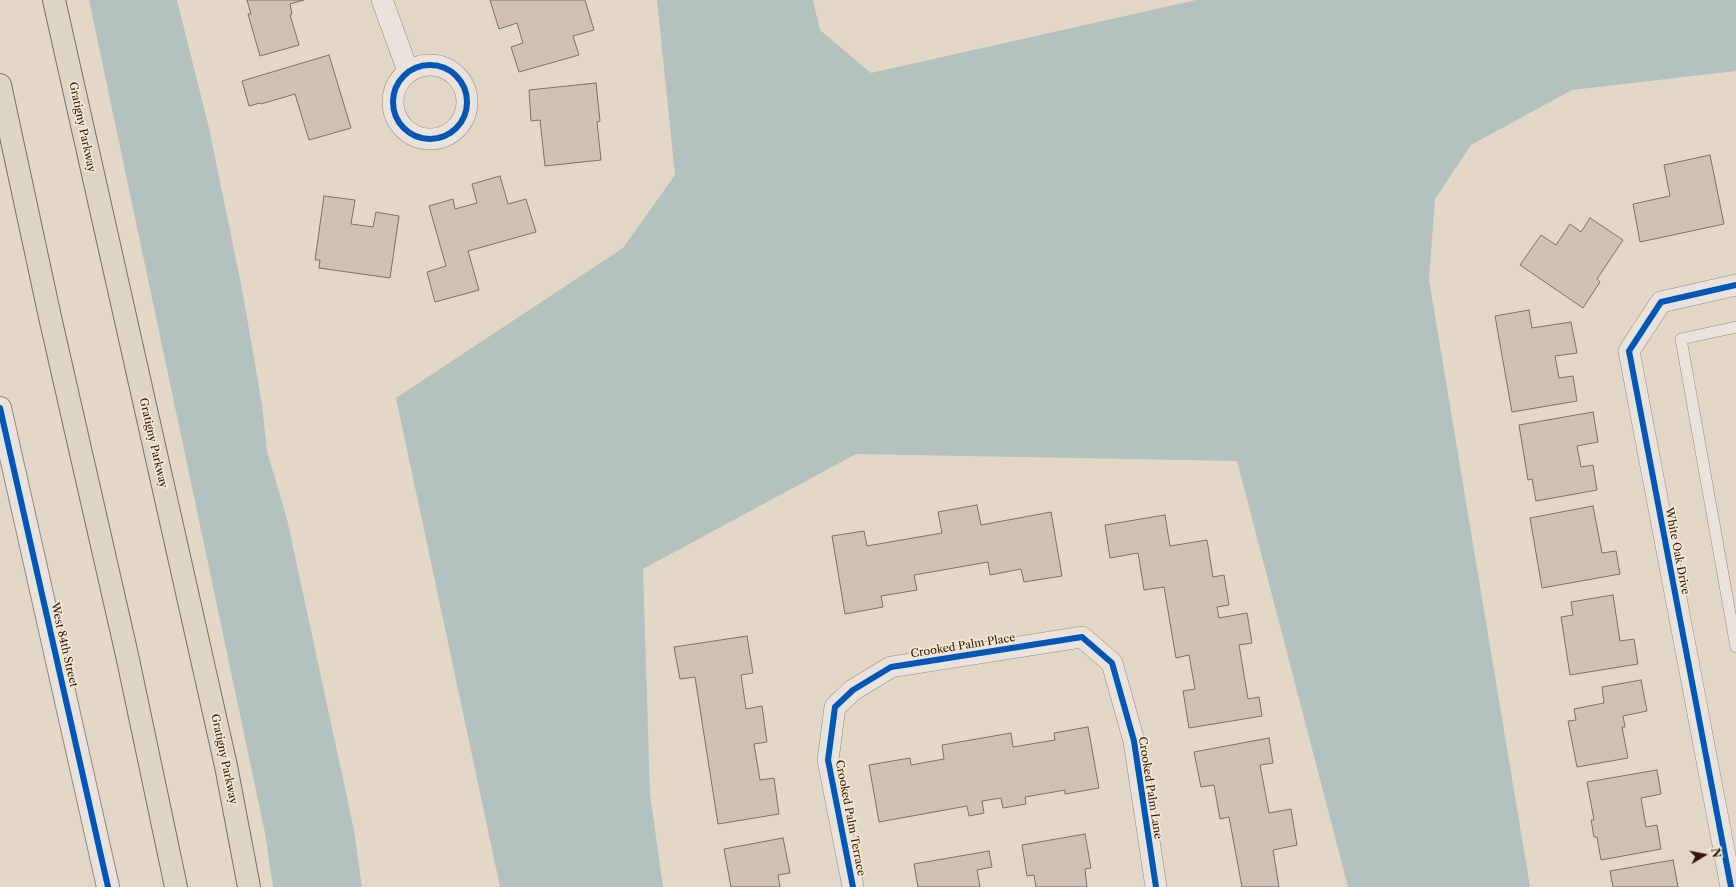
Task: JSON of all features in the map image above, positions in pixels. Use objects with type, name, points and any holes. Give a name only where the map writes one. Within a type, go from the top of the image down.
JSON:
[{"type":"highway","name":"Gratigny Parkway","points":[[54,0],[226,766],[249,887]]},
{"type":"highway","points":[[0,85],[51,325],[126,655],[176,887]]},
{"type":"street","points":[[382,0],[408,71]]},
{"type":"street","name":"White Oak Drive","points":[[1731,887],[1629,351],[1661,302],[1736,285]]},
{"type":"street","name":"West 84th Street","points":[[0,408],[108,887]]},
{"type":"street","name":"Crooked Palm Place","points":[[853,690],[890,668],[1082,636]]},
{"type":"street","name":"Crooked Palm Lane","points":[[1082,636],[1112,663],[1134,741],[1156,887]]},
{"type":"street","name":"Crooked Palm Terrace","points":[[853,690],[835,707],[828,760],[853,887]]},
{"type":"lane","points":[[1736,327],[1681,339],[1736,647]]},
{"type":"shaded area","points":[[89,0],[177,0],[209,128],[242,289],[262,405],[267,451],[287,519],[354,830],[362,887],[273,887],[265,833]]},
{"type":"shaded area","points":[[657,0],[813,0],[820,30],[871,73],[1196,0],[1736,0],[1736,71],[1572,90],[1471,145],[1435,199],[1429,280],[1530,887],[1348,887],[1237,461],[856,454],[643,569],[650,794],[663,887],[500,887],[396,398],[623,248],[675,175]]},
{"type":"building","points":[[247,0],[304,0],[290,4],[292,14],[290,15],[299,45],[260,56],[248,14],[251,14]]},
{"type":"building","points":[[490,0],[585,0],[594,30],[573,36],[579,55],[519,72],[511,47],[523,43],[517,23],[499,29]]},
{"type":"building","points":[[329,55],[351,128],[309,140],[295,94],[249,106],[242,81]]},
{"type":"building","points":[[596,83],[600,121],[597,122],[601,160],[545,166],[540,120],[531,121],[529,90]]},
{"type":"building","points":[[1710,155],[1724,224],[1640,242],[1633,204],[1670,196],[1664,165]]},
{"type":"building","points":[[500,176],[508,204],[526,199],[536,232],[468,251],[479,290],[435,302],[427,272],[446,266],[429,206],[453,199],[455,209],[477,203],[472,184]]},
{"type":"building","points":[[324,196],[355,200],[351,224],[373,227],[376,212],[399,216],[390,278],[319,268],[320,260],[315,260]]},
{"type":"building","points":[[1590,218],[1623,240],[1597,279],[1600,282],[1583,308],[1520,265],[1541,235],[1556,245],[1570,224],[1581,232]]},
{"type":"building","points":[[1529,310],[1532,328],[1571,322],[1577,353],[1555,356],[1559,378],[1573,376],[1577,401],[1512,412],[1495,316]]},
{"type":"building","points":[[1593,412],[1598,442],[1577,446],[1581,467],[1593,465],[1597,490],[1536,501],[1532,479],[1528,480],[1519,425]]},
{"type":"building","points":[[977,505],[981,525],[1051,512],[1062,576],[1024,582],[1021,569],[990,575],[988,562],[914,575],[917,590],[881,596],[883,607],[845,614],[832,536],[864,531],[867,546],[942,533],[938,512]]},
{"type":"building","points":[[1593,506],[1602,553],[1616,551],[1620,574],[1542,588],[1530,518]]},
{"type":"building","points":[[1165,515],[1170,546],[1207,540],[1213,577],[1224,575],[1229,605],[1217,607],[1219,618],[1247,613],[1252,643],[1239,645],[1248,699],[1259,697],[1262,716],[1189,728],[1183,691],[1195,689],[1189,655],[1176,658],[1164,587],[1144,590],[1138,553],[1110,558],[1105,525]]},
{"type":"building","points":[[1613,595],[1620,641],[1634,639],[1638,664],[1570,675],[1561,617],[1573,615],[1571,602]]},
{"type":"building","points":[[747,636],[753,673],[741,675],[746,709],[762,706],[767,742],[754,744],[760,780],[774,778],[779,814],[718,824],[695,677],[680,679],[674,647]]},
{"type":"building","points":[[1641,680],[1647,711],[1623,716],[1625,727],[1622,727],[1628,758],[1577,767],[1568,721],[1576,720],[1574,709],[1604,703],[1602,687]]},
{"type":"building","points":[[1088,727],[1099,788],[1065,794],[1065,790],[1025,797],[1026,804],[1003,808],[1001,798],[982,801],[984,813],[969,816],[967,806],[879,822],[869,765],[910,758],[911,765],[944,759],[942,745],[1011,733],[1013,747],[1055,740],[1054,733]]},
{"type":"building","points":[[1269,738],[1273,763],[1260,765],[1269,813],[1291,809],[1297,845],[1273,850],[1279,887],[1242,887],[1229,817],[1220,819],[1214,785],[1201,787],[1194,752]]},
{"type":"building","points":[[1657,770],[1661,794],[1641,798],[1646,827],[1657,825],[1661,849],[1601,860],[1597,837],[1594,837],[1591,820],[1594,820],[1587,782]]},
{"type":"building","points":[[1085,834],[1091,868],[1085,869],[1087,887],[1036,887],[1034,875],[1027,876],[1022,845]]},
{"type":"building","points":[[783,838],[790,873],[778,875],[780,887],[731,887],[724,849]]},
{"type":"building","points":[[989,851],[992,867],[977,870],[980,887],[918,887],[914,864]]},
{"type":"building","points":[[1673,860],[1678,887],[1613,887],[1610,871]]},
{"type":"cycle path","points":[[423,65],[437,65],[451,71],[461,81],[467,95],[467,102],[465,116],[461,123],[451,133],[437,139],[423,139],[409,133],[399,123],[393,109],[393,95],[399,81],[409,71],[423,65]]},
{"type":"cycle path","points":[[1731,887],[1629,351],[1661,302],[1736,285]]},
{"type":"cycle path","points":[[0,408],[108,887]]},
{"type":"cycle path","points":[[853,887],[828,760],[835,707],[853,690],[891,667],[1082,637],[1112,663],[1134,741],[1156,887]]}]
